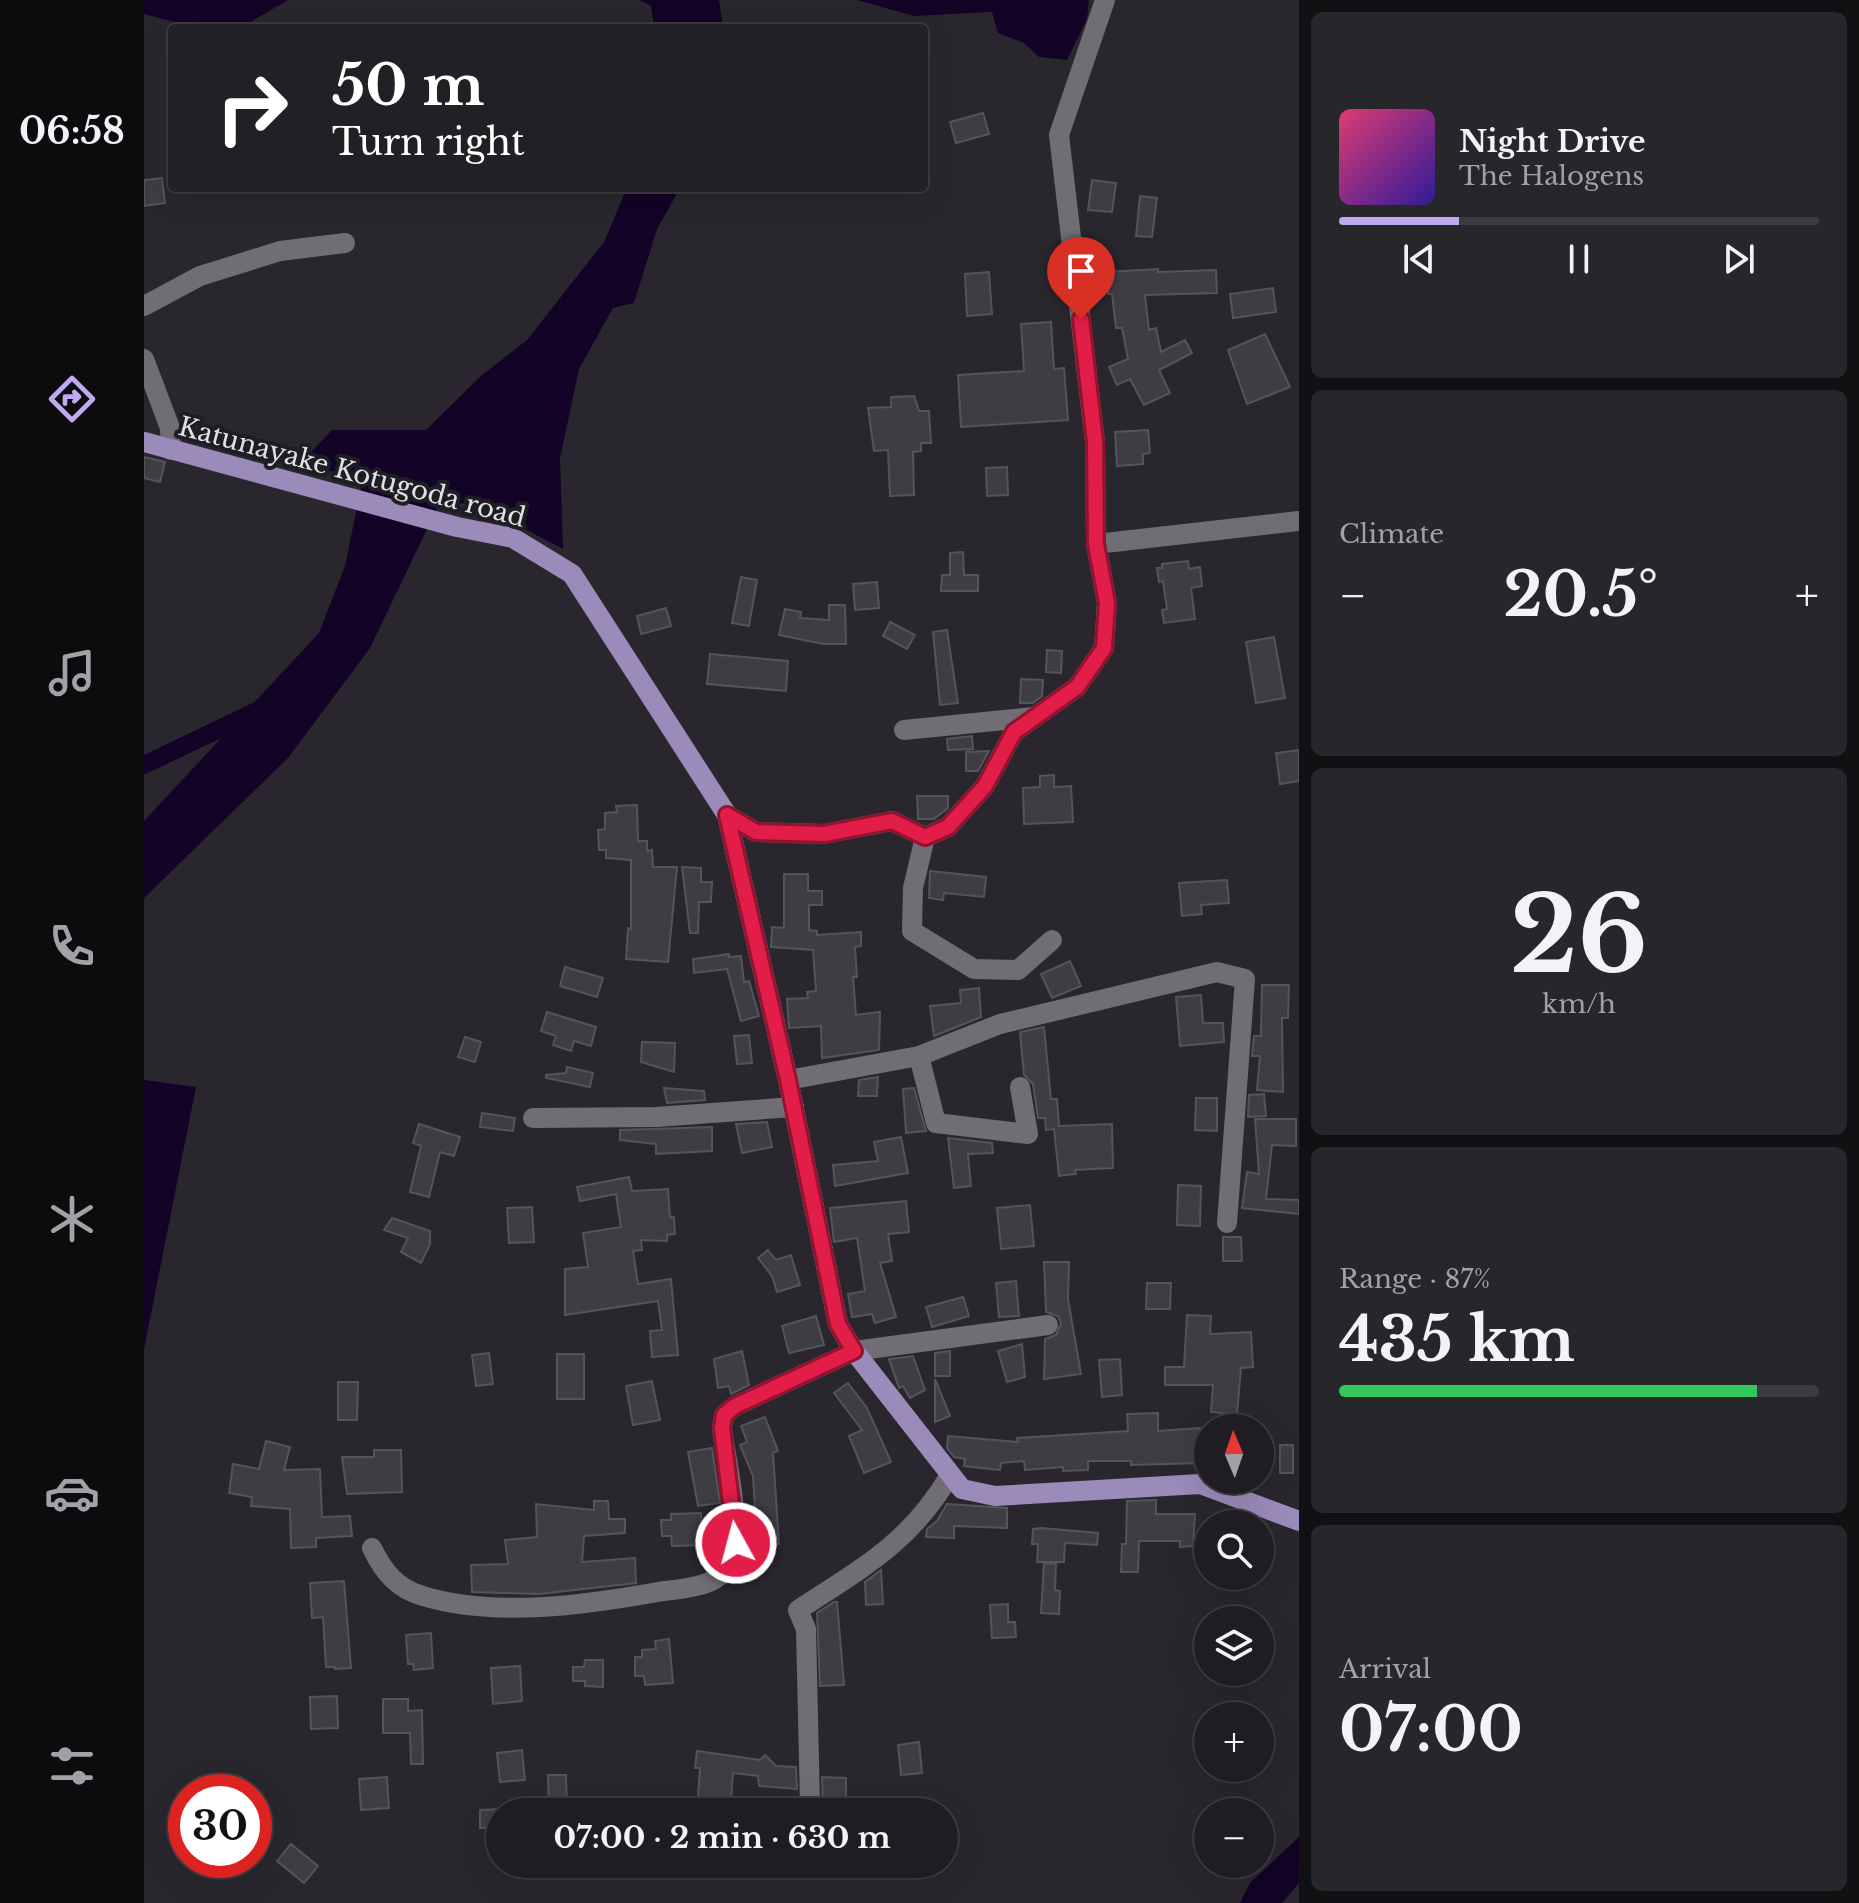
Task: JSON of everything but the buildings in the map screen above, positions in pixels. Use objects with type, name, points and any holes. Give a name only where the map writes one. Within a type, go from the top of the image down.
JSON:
[{"type":"main road","name":"Katunayake Kotugoda road","points":[[144,442],[457,527],[513,538],[572,574],[727,815],[794,1107],[838,1324],[854,1351],[962,1489],[995,1496],[1200,1484],[1299,1521]]},
{"type":"street","points":[[727,815],[756,832],[824,834],[892,821],[925,837],[948,827],[985,786],[1014,732],[1077,687],[1104,648],[1107,603],[1096,544],[1095,442],[1059,135],[1105,0]]},
{"type":"street","points":[[144,306],[200,276],[267,255],[345,243]]},
{"type":"street","points":[[144,359],[170,428],[171,450]]},
{"type":"street","points":[[1096,544],[1299,521]]},
{"type":"street","points":[[904,730],[1034,717]]},
{"type":"street","points":[[925,837],[913,888],[912,931],[974,969],[1018,970],[1052,940]]},
{"type":"street","points":[[788,1080],[919,1056],[1000,1024],[1217,972],[1245,979],[1227,1223]]},
{"type":"street","points":[[919,1056],[936,1123],[1028,1134],[1020,1087]]},
{"type":"street","points":[[533,1118],[656,1117],[794,1107]]},
{"type":"street","points":[[372,1548],[385,1574],[421,1596],[478,1605],[581,1605],[709,1583],[727,1568],[736,1543],[722,1428],[724,1415],[735,1406],[854,1351],[1048,1325]]},
{"type":"street","points":[[810,1798],[806,1629],[798,1610],[883,1555],[930,1509],[950,1475]]},
{"type":"shaded area","points":[[144,0],[288,0],[247,24],[182,24],[144,14]]},
{"type":"shaded area","points":[[639,0],[719,0],[722,24],[653,24],[651,6]]},
{"type":"shaded area","points":[[857,0],[1089,0],[1087,19],[1067,60],[1039,57],[1024,43],[998,33],[992,12],[914,16]]},
{"type":"shaded area","points":[[625,192],[678,192],[657,229],[634,303],[613,308],[579,369],[560,458],[563,549],[475,503],[439,504],[370,648],[288,758],[144,898],[144,821],[319,633],[345,566],[363,478],[300,464],[332,430],[426,430],[481,376],[527,340],[604,242]]},
{"type":"shaded area","points":[[144,1080],[196,1087],[144,1349]]},
{"type":"shaded area","points":[[1299,1837],[1299,1883],[1282,1903],[1240,1903],[1255,1878],[1274,1878],[1274,1860]]},
{"type":"waterway","points":[[144,765],[263,708]]},
{"type":"route","points":[[736,1543],[722,1428],[724,1415],[735,1406],[854,1351],[838,1324],[788,1080],[727,815],[756,832],[824,834],[892,821],[925,837],[948,827],[985,786],[1014,732],[1077,687],[1104,648],[1107,603],[1096,544],[1095,442],[1081,319]]}]
